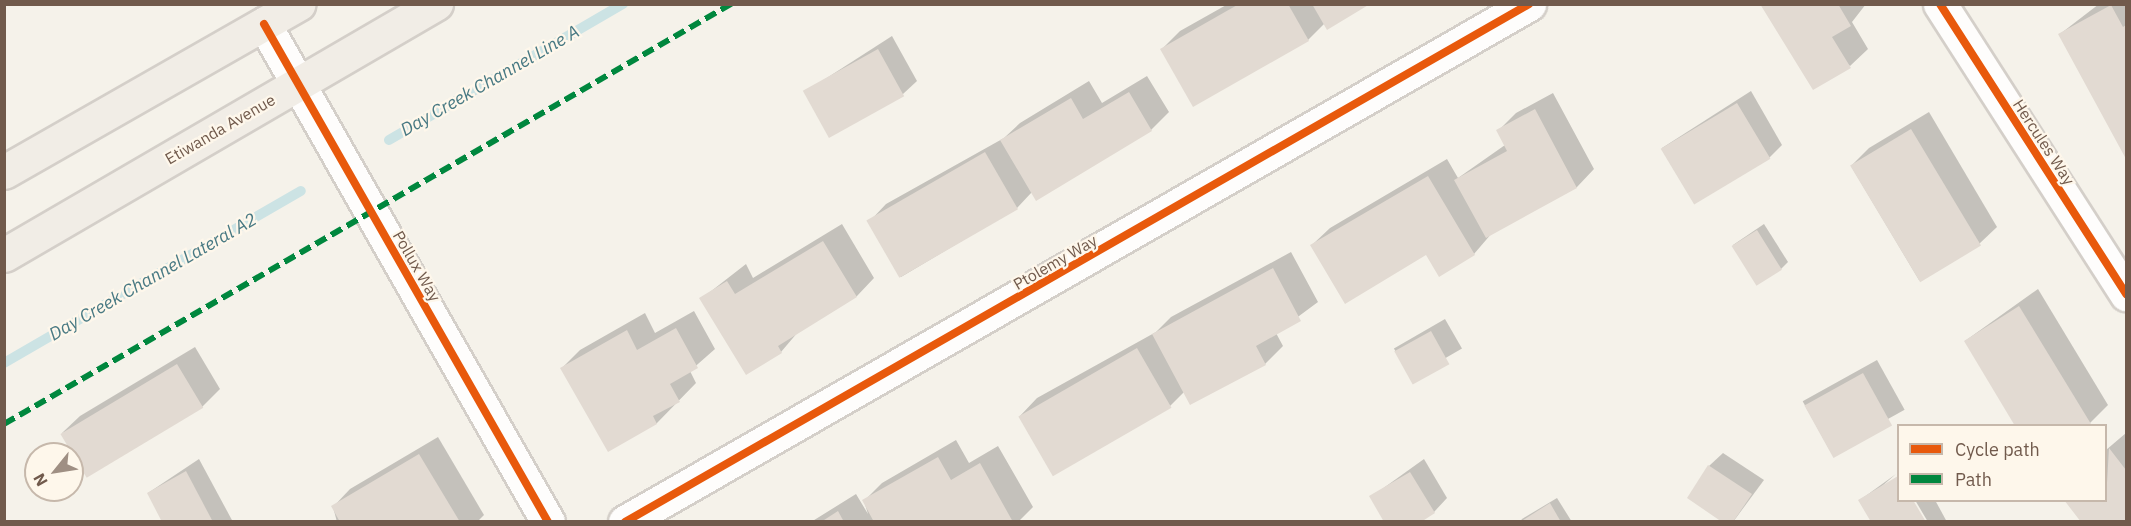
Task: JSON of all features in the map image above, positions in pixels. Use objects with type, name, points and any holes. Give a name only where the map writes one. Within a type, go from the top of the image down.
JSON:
[{"type":"main road","points":[[4,172],[298,4]]},
{"type":"main road","name":"Etiwanda Avenue","points":[[4,255],[436,4]]},
{"type":"street","name":"Ptolemy Way","points":[[625,522],[1529,4]]},
{"type":"street","name":"Hercules Way","points":[[1940,4],[2127,294]]},
{"type":"street","name":"Pollux Way","points":[[264,24],[548,522]]},
{"type":"building","points":[[1239,4],[1288,4],[1309,41],[1193,107],[1160,49]]},
{"type":"building","points":[[1312,4],[1370,4],[1327,30]]},
{"type":"building","points":[[1760,4],[1838,4],[1851,26],[1832,37],[1851,68],[1813,90]]},
{"type":"building","points":[[2111,5],[2123,27],[2126,25],[2126,159],[2058,34]]},
{"type":"building","points":[[878,49],[904,96],[829,138],[803,91]]},
{"type":"building","points":[[1129,92],[1152,131],[1036,201],[1000,140],[1071,98],[1083,119]]},
{"type":"building","points":[[1737,103],[1770,159],[1694,205],[1661,149]]},
{"type":"building","points":[[1535,109],[1577,188],[1486,238],[1454,180],[1507,151],[1496,130]]},
{"type":"building","points":[[1911,129],[1981,246],[1920,282],[1850,166]]},
{"type":"building","points":[[985,152],[1018,209],[899,278],[866,220]]},
{"type":"building","points":[[1428,176],[1475,255],[1439,277],[1426,255],[1345,304],[1310,245]]},
{"type":"building","points":[[1757,230],[1782,270],[1756,286],[1732,246]]},
{"type":"building","points":[[823,241],[857,297],[778,346],[782,353],[746,375],[699,298],[727,281],[735,294]]},
{"type":"building","points":[[1273,268],[1301,321],[1256,346],[1266,365],[1190,405],[1152,334]]},
{"type":"building","points":[[2019,306],[2091,424],[2014,424],[1964,341]]},
{"type":"building","points":[[676,328],[698,368],[670,384],[680,402],[653,416],[657,424],[608,452],[560,368],[627,330],[637,350]]},
{"type":"building","points":[[1431,331],[1449,364],[1413,385],[1394,351]]},
{"type":"building","points":[[1137,348],[1172,408],[1053,476],[1018,416]]},
{"type":"building","points":[[177,364],[203,408],[87,478],[84,473],[84,442],[65,442],[60,434]]},
{"type":"building","points":[[1863,373],[1892,425],[1833,458],[1804,405]]},
{"type":"building","points":[[2109,448],[2126,470],[2126,522],[2081,522],[2066,502],[2107,502]]},
{"type":"building","points":[[419,454],[460,522],[340,522],[331,506]]},
{"type":"building","points":[[938,457],[951,480],[980,463],[1013,522],[874,522],[862,500]]},
{"type":"building","points":[[1708,465],[1752,494],[1733,522],[1722,522],[1687,498]]},
{"type":"building","points":[[186,471],[213,522],[162,522],[147,493]]},
{"type":"building","points":[[1410,472],[1435,513],[1421,522],[1384,522],[1369,496]]},
{"type":"building","points":[[1897,477],[1897,502],[1914,502],[1926,522],[1871,522],[1858,500]]},
{"type":"building","points":[[1550,503],[1561,522],[1520,522]]},
{"type":"building","points":[[838,511],[844,522],[821,522]]},
{"type":"waterway","name":"Day Creek Channel Line A","points":[[389,140],[623,4]]},
{"type":"waterway","name":"Day Creek Channel Lateral A2","points":[[4,363],[301,191]]},
{"type":"marked path","points":[[4,424],[731,4]]},
{"type":"cycle path","points":[[625,522],[1529,4]]},
{"type":"cycle path","points":[[1940,4],[2126,294]]},
{"type":"cycle path","points":[[264,24],[548,522]]}]
